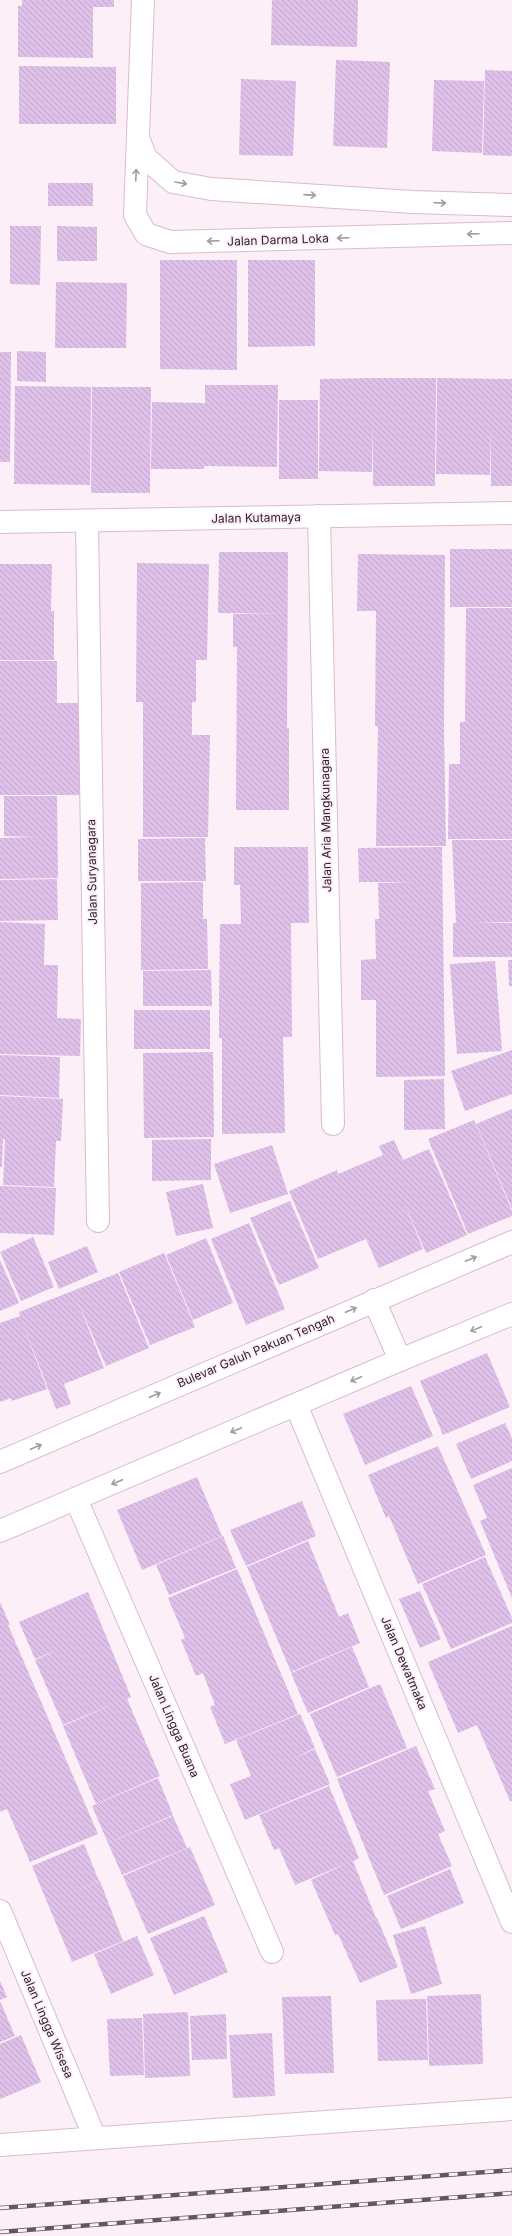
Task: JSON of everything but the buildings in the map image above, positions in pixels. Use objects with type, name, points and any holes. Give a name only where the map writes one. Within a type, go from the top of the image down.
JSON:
[{"type":"street","name":"Jalan Darma Loka","points":[[143,0],[135,215],[146,234],[170,242],[512,233]]},
{"type":"street","name":"Jalan Darma Loka","points":[[138,136],[146,158],[173,182],[211,189],[413,202],[512,205]]},
{"type":"street","name":"Jalan Kutamaya","points":[[0,522],[87,522],[512,513]]},
{"type":"street","name":"Jalan Aria Mangkunagara","points":[[319,516],[333,1124]]},
{"type":"street","name":"Jalan Suryanagara","points":[[87,522],[98,1221]]},
{"type":"street","name":"Bulevar Galuh Pakuan Tengah","points":[[0,1462],[512,1242]]},
{"type":"street","points":[[374,1300],[400,1360]]},
{"type":"street","points":[[0,1531],[400,1360],[511,1319]]},
{"type":"street","name":"Jalan Dewatmaka","points":[[296,1405],[512,1922]]},
{"type":"street","name":"Jalan Lingga Buana","points":[[76,1499],[272,1952]]},
{"type":"street","name":"Jalan Lingga Wisesa","points":[[0,1911],[95,2138]]},
{"type":"street","points":[[0,2145],[512,2109]]},
{"type":"railway","points":[[0,2208],[512,2170]]},
{"type":"railway","points":[[0,2232],[512,2193]]}]
